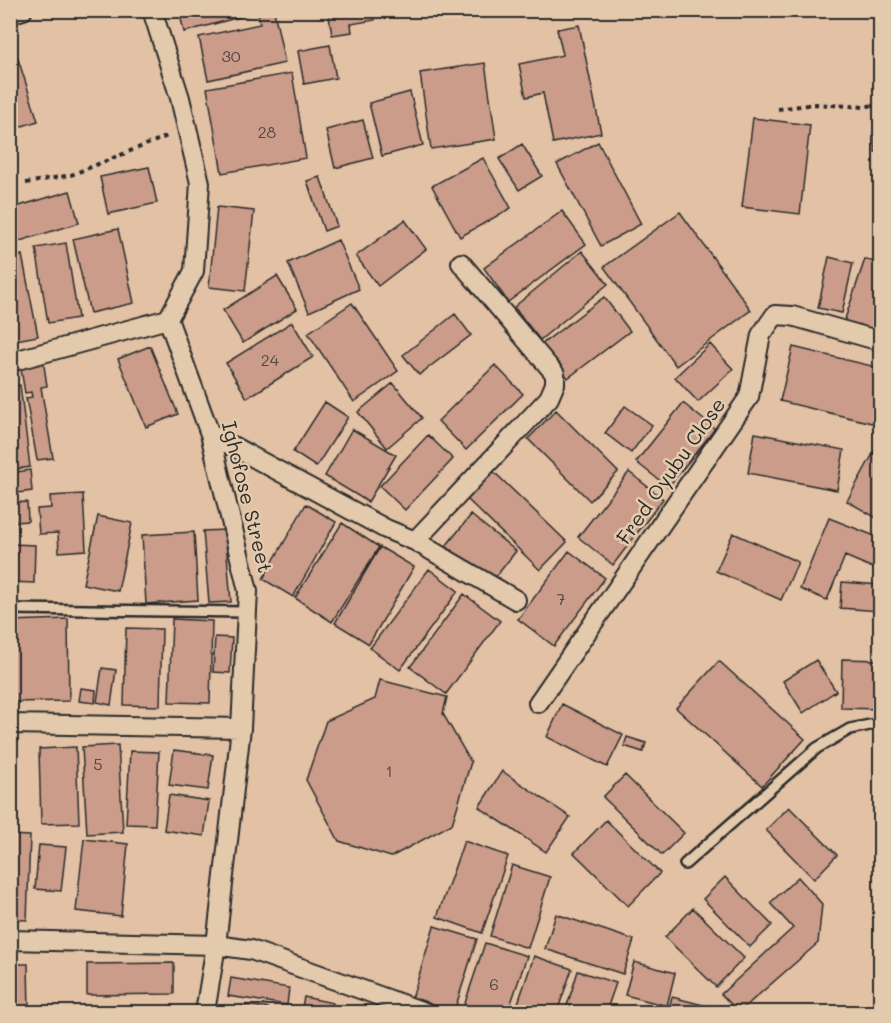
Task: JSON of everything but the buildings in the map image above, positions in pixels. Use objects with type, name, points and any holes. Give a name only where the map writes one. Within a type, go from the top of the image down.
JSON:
[{"type":"street","points":[[10,362],[168,319],[194,271],[200,183],[187,127],[152,10]]},
{"type":"street","points":[[415,541],[549,398],[555,384],[555,374],[461,263]]},
{"type":"street","name":"Fred Oyubu Close","points":[[538,703],[749,397],[761,335],[775,315],[792,316],[880,341]]},
{"type":"street","name":"Ighofose Street","points":[[168,319],[210,434],[248,591],[241,728],[216,945],[205,1012]]},
{"type":"street","points":[[210,434],[386,528],[415,541],[516,600]]},
{"type":"street","points":[[10,724],[241,728]]},
{"type":"street","points":[[10,940],[216,945],[251,950],[424,1012]]},
{"type":"lane","points":[[10,609],[247,612]]},
{"type":"lane","points":[[685,864],[818,748],[850,729],[880,723]]},
{"type":"path","points":[[778,109],[815,104],[865,107],[880,103]]},
{"type":"path","points":[[27,183],[71,175],[187,127]]}]
